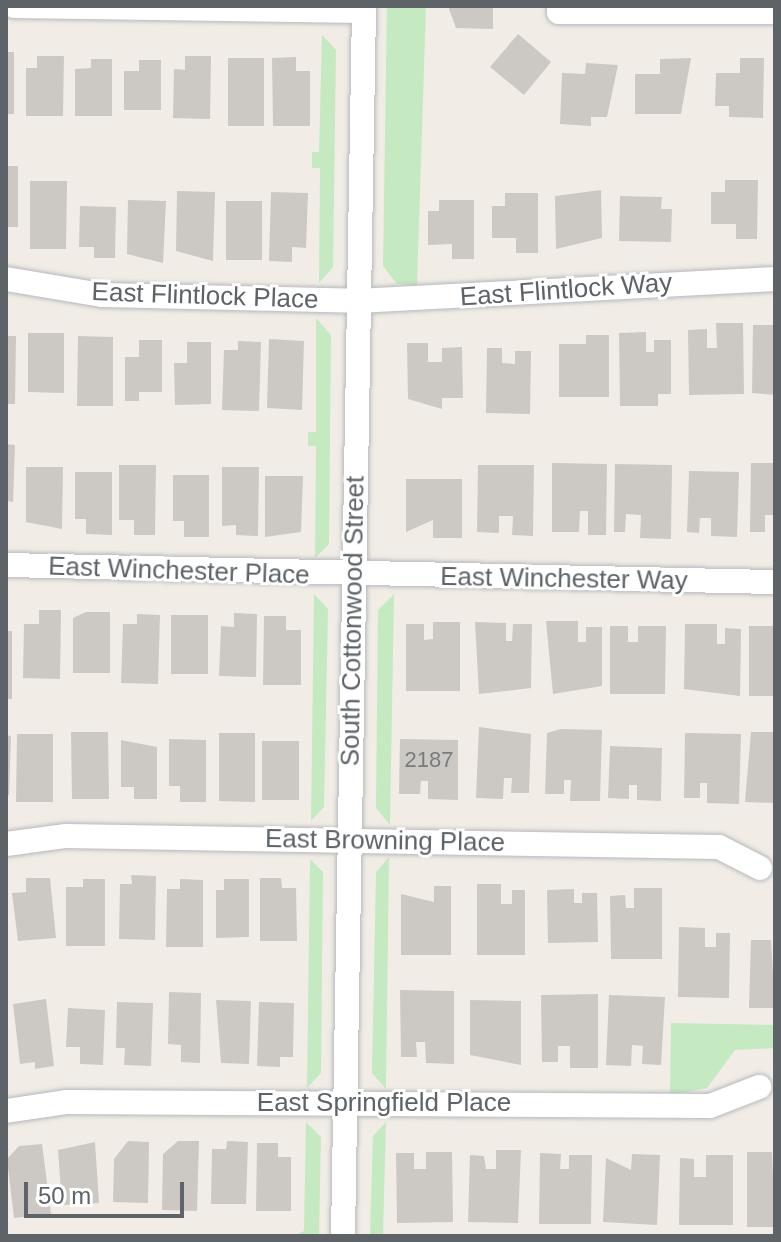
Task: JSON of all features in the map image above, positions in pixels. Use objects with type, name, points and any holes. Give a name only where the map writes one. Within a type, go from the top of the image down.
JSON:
[{"type":"street","points":[[14,6],[364,8]]},
{"type":"street","name":"South Cottonwood Street","points":[[343,1236],[364,8]]},
{"type":"street","points":[[559,9],[775,12]]},
{"type":"street","name":"East Flintlock Place","points":[[6,279],[102,295],[357,301]]},
{"type":"street","name":"East Flintlock Way","points":[[357,301],[775,279]]},
{"type":"street","name":"East Winchester Place","points":[[6,565],[353,575]]},
{"type":"street","name":"East Winchester Way","points":[[353,575],[775,582]]},
{"type":"street","name":"East Browning Place","points":[[6,844],[66,836],[719,847],[760,868]]},
{"type":"street","name":"East Springfield Place","points":[[6,1111],[67,1102],[710,1106],[759,1087]]},
{"type":"green space","points":[[387,6],[426,6],[417,285],[397,284],[383,266]]},
{"type":"green space","points":[[322,35],[336,50],[333,267],[319,283],[320,168],[312,168],[312,152],[319,152]]},
{"type":"green space","points":[[316,318],[331,335],[329,544],[315,558],[316,446],[308,446],[308,432],[316,432]]},
{"type":"green space","points":[[314,594],[328,609],[324,807],[311,821]]},
{"type":"green space","points":[[394,594],[390,825],[376,808],[378,610]]},
{"type":"green space","points":[[389,857],[386,1089],[372,1073],[376,872]]},
{"type":"green space","points":[[310,859],[323,872],[321,1073],[307,1088]]},
{"type":"green space","points":[[671,1023],[775,1025],[775,1048],[735,1050],[707,1088],[670,1095]]},
{"type":"green space","points":[[306,1122],[321,1137],[319,1236],[294,1236],[304,1231]]},
{"type":"green space","points":[[386,1122],[383,1236],[370,1236],[373,1136]]},
{"type":"building","points":[[448,6],[493,6],[493,29],[456,28]]},
{"type":"building","points":[[518,34],[551,62],[524,95],[490,67]]},
{"type":"building","points":[[6,52],[14,52],[14,114],[6,114]]},
{"type":"building","points":[[37,56],[64,56],[63,116],[26,116],[26,68],[37,68]]},
{"type":"building","points":[[185,56],[211,56],[210,119],[173,118],[174,69],[185,70]]},
{"type":"building","points":[[296,57],[296,71],[310,71],[310,126],[273,126],[272,58]]},
{"type":"building","points":[[228,58],[264,58],[264,126],[228,126]]},
{"type":"building","points":[[691,58],[681,114],[635,114],[635,74],[660,74],[660,59]]},
{"type":"building","points":[[740,58],[764,58],[763,118],[729,117],[729,106],[715,106],[716,73],[740,73]]},
{"type":"building","points":[[91,59],[112,59],[112,116],[75,116],[75,69],[91,68]]},
{"type":"building","points":[[139,60],[161,60],[161,110],[124,110],[124,71],[139,71]]},
{"type":"building","points":[[586,63],[618,65],[607,117],[591,117],[591,126],[560,124],[562,73],[585,74]]},
{"type":"building","points":[[6,166],[18,166],[18,227],[6,227]]},
{"type":"building","points":[[725,180],[758,180],[757,239],[736,239],[736,224],[711,224],[711,192],[725,192]]},
{"type":"building","points":[[30,181],[67,181],[66,249],[30,249]]},
{"type":"building","points":[[601,190],[602,238],[556,249],[555,196]]},
{"type":"building","points":[[177,191],[215,192],[213,261],[176,251]]},
{"type":"building","points":[[271,192],[308,193],[306,248],[292,247],[292,262],[269,261]]},
{"type":"building","points":[[505,193],[538,193],[538,253],[516,253],[516,238],[492,238],[492,206],[505,206]]},
{"type":"building","points":[[620,196],[662,197],[661,209],[672,209],[671,242],[619,241]]},
{"type":"building","points":[[128,200],[166,201],[163,263],[127,254]]},
{"type":"building","points":[[439,200],[474,200],[474,259],[452,259],[452,244],[428,245],[428,211],[439,211]]},
{"type":"building","points":[[226,201],[262,201],[262,260],[226,260]]},
{"type":"building","points":[[80,206],[116,207],[115,258],[94,258],[94,247],[79,247]]},
{"type":"building","points":[[716,323],[743,323],[744,394],[689,395],[688,330],[707,329],[707,348],[717,348]]},
{"type":"building","points":[[753,325],[775,325],[775,395],[752,393]]},
{"type":"building","points":[[646,332],[646,352],[654,352],[654,340],[671,340],[671,394],[658,394],[658,406],[620,406],[619,333]]},
{"type":"building","points":[[28,333],[64,333],[64,393],[28,392]]},
{"type":"building","points":[[586,335],[609,335],[609,397],[559,397],[559,344],[586,344]]},
{"type":"building","points":[[6,336],[16,336],[15,404],[6,404]]},
{"type":"building","points":[[78,336],[113,337],[113,406],[77,406]]},
{"type":"building","points":[[269,339],[304,341],[302,410],[267,408]]},
{"type":"building","points":[[139,340],[162,340],[162,392],[139,392],[139,401],[125,401],[125,357],[139,357]]},
{"type":"building","points":[[238,341],[261,342],[259,411],[222,410],[224,350],[238,350]]},
{"type":"building","points":[[187,342],[211,342],[211,404],[175,405],[174,363],[187,363]]},
{"type":"building","points":[[407,343],[428,343],[428,362],[442,362],[442,348],[462,347],[463,398],[442,398],[442,409],[408,399]]},
{"type":"building","points":[[487,348],[502,348],[502,363],[515,364],[515,351],[531,351],[530,414],[486,413]]},
{"type":"building","points":[[6,444],[15,445],[13,502],[6,501]]},
{"type":"building","points":[[552,463],[607,464],[606,535],[588,535],[588,511],[580,511],[579,532],[552,532]]},
{"type":"building","points":[[751,463],[775,463],[775,515],[765,515],[765,532],[750,532]]},
{"type":"building","points":[[615,464],[672,465],[671,539],[640,538],[641,515],[626,514],[625,532],[614,532]]},
{"type":"building","points":[[119,465],[156,465],[155,535],[134,535],[134,520],[119,520]]},
{"type":"building","points":[[478,465],[534,465],[533,536],[512,535],[513,516],[499,516],[499,533],[477,532]]},
{"type":"building","points":[[26,467],[63,467],[62,529],[26,522]]},
{"type":"building","points":[[222,467],[259,467],[258,536],[236,535],[236,525],[222,526]]},
{"type":"building","points":[[689,471],[739,472],[737,537],[711,536],[711,518],[700,518],[699,533],[687,532]]},
{"type":"building","points":[[75,472],[112,472],[112,535],[86,534],[86,519],[75,519]]},
{"type":"building","points":[[173,475],[209,475],[209,537],[184,537],[184,521],[173,521]]},
{"type":"building","points":[[265,476],[303,476],[301,532],[265,537]]},
{"type":"building","points":[[406,479],[462,479],[462,538],[433,538],[433,520],[406,532]]},
{"type":"building","points":[[39,610],[61,610],[60,679],[23,678],[24,624],[39,624]]},
{"type":"building","points":[[86,612],[110,612],[110,673],[73,673],[73,618]]},
{"type":"building","points":[[234,613],[257,614],[256,677],[219,676],[221,626],[234,627]]},
{"type":"building","points":[[137,614],[160,615],[158,684],[121,683],[123,624],[137,624]]},
{"type":"building","points":[[171,615],[208,615],[208,674],[171,674]]},
{"type":"building","points":[[264,616],[286,616],[286,630],[301,630],[301,685],[263,685]]},
{"type":"building","points":[[546,621],[578,621],[578,642],[586,642],[586,627],[602,627],[602,686],[553,694]]},
{"type":"building","points":[[433,622],[460,622],[460,691],[406,691],[406,624],[424,624],[424,640],[433,639]]},
{"type":"building","points":[[475,622],[506,623],[506,641],[512,641],[513,624],[532,624],[531,688],[479,694]]},
{"type":"building","points":[[685,624],[717,624],[717,644],[725,644],[725,628],[741,629],[740,696],[684,689]]},
{"type":"building","points":[[610,626],[628,626],[628,642],[638,642],[638,626],[666,626],[665,694],[610,694]]},
{"type":"building","points":[[749,626],[775,626],[775,696],[749,696]]},
{"type":"building","points":[[6,631],[12,631],[12,699],[6,699]]},
{"type":"building","points":[[479,727],[531,734],[529,793],[511,793],[512,778],[504,778],[503,799],[476,798]]},
{"type":"building","points":[[561,729],[602,730],[600,801],[570,801],[571,780],[564,780],[564,794],[545,794],[547,733]]},
{"type":"building","points":[[71,732],[108,732],[109,799],[72,799]]},
{"type":"building","points":[[751,732],[775,732],[775,803],[745,802]]},
{"type":"building","points":[[219,733],[255,733],[255,802],[219,801]]},
{"type":"building","points":[[685,733],[741,734],[739,804],[707,803],[707,783],[700,783],[700,798],[684,798]]},
{"type":"building","points":[[17,734],[53,734],[53,802],[16,802]]},
{"type":"building","points":[[6,735],[11,736],[9,795],[6,795]]},
{"type":"building","points":[[169,739],[206,740],[206,802],[180,802],[180,786],[169,786]]},
{"type":"building","points":[[400,739],[458,740],[458,800],[428,799],[428,781],[421,781],[420,794],[399,794]]},
{"type":"building","points":[[121,740],[157,747],[157,799],[134,799],[134,787],[121,787]]},
{"type":"building","points":[[262,741],[299,741],[299,800],[262,800]]},
{"type":"building","points":[[610,746],[662,748],[661,801],[637,800],[637,785],[629,785],[629,799],[608,798]]},
{"type":"building","points":[[131,875],[156,876],[155,940],[119,939],[120,884],[132,884]]},
{"type":"building","points":[[26,878],[50,878],[56,938],[18,941],[12,893],[26,892]]},
{"type":"building","points":[[260,878],[281,878],[282,888],[296,888],[297,941],[260,941]]},
{"type":"building","points":[[83,879],[105,879],[105,946],[66,946],[66,887],[83,887]]},
{"type":"building","points":[[180,879],[203,880],[203,947],[166,947],[167,889],[180,889]]},
{"type":"building","points":[[224,879],[249,879],[249,937],[216,938],[216,890],[224,890]]},
{"type":"building","points":[[477,884],[501,884],[501,904],[512,904],[512,890],[525,890],[525,955],[477,955]]},
{"type":"building","points":[[434,886],[451,886],[451,955],[401,955],[401,894],[434,902]]},
{"type":"building","points":[[634,888],[662,888],[662,959],[611,959],[610,896],[625,895],[626,908],[634,908]]},
{"type":"building","points":[[574,889],[574,903],[582,903],[582,893],[597,893],[598,942],[548,943],[547,890]]},
{"type":"building","points":[[679,927],[705,928],[705,947],[716,947],[716,933],[730,933],[729,998],[678,997]]},
{"type":"building","points":[[751,940],[771,940],[775,1008],[749,1008]]},
{"type":"building","points":[[400,990],[454,991],[454,1064],[426,1063],[425,1042],[416,1042],[417,1057],[401,1057]]},
{"type":"building","points":[[169,992],[201,993],[200,1063],[181,1062],[181,1045],[168,1044]]},
{"type":"building","points":[[598,994],[598,1068],[570,1068],[570,1046],[558,1046],[558,1062],[542,1062],[541,995]]},
{"type":"building","points":[[609,995],[665,997],[661,1065],[642,1064],[643,1046],[632,1045],[631,1066],[606,1065]]},
{"type":"building","points":[[46,999],[54,1066],[35,1069],[35,1062],[20,1064],[13,1004]]},
{"type":"building","points":[[216,1000],[251,1001],[249,1064],[221,1063]]},
{"type":"building","points":[[470,1000],[521,1001],[521,1065],[470,1055]]},
{"type":"building","points":[[117,1002],[153,1003],[151,1066],[124,1065],[125,1048],[116,1048]]},
{"type":"building","points":[[259,1002],[294,1003],[293,1057],[280,1057],[280,1067],[257,1066]]},
{"type":"building","points":[[68,1008],[105,1010],[103,1065],[80,1064],[80,1047],[66,1047]]},
{"type":"building","points":[[128,1141],[149,1142],[148,1203],[113,1202],[114,1159]]},
{"type":"building","points":[[178,1141],[199,1141],[197,1211],[162,1210],[163,1154]]},
{"type":"building","points":[[227,1141],[248,1142],[246,1204],[211,1204],[212,1149],[226,1149]]},
{"type":"building","points":[[95,1142],[99,1203],[62,1205],[58,1150]]},
{"type":"building","points":[[257,1143],[278,1143],[278,1157],[291,1157],[291,1211],[256,1211]]},
{"type":"building","points":[[42,1144],[51,1214],[14,1218],[7,1159],[19,1146]]},
{"type":"building","points":[[496,1150],[521,1150],[518,1223],[468,1222],[470,1155],[484,1156],[486,1169],[496,1169]]},
{"type":"building","points":[[426,1152],[452,1152],[453,1222],[397,1223],[396,1153],[414,1153],[414,1169],[426,1169]]},
{"type":"building","points":[[747,1152],[772,1152],[775,1227],[747,1227]]},
{"type":"building","points":[[540,1153],[561,1154],[560,1169],[569,1169],[569,1155],[592,1155],[591,1224],[539,1224]]},
{"type":"building","points":[[632,1154],[660,1155],[657,1225],[603,1222],[606,1158],[631,1170]]},
{"type":"building","points":[[706,1155],[733,1155],[733,1225],[679,1225],[680,1158],[694,1159],[694,1177],[706,1177]]}]
